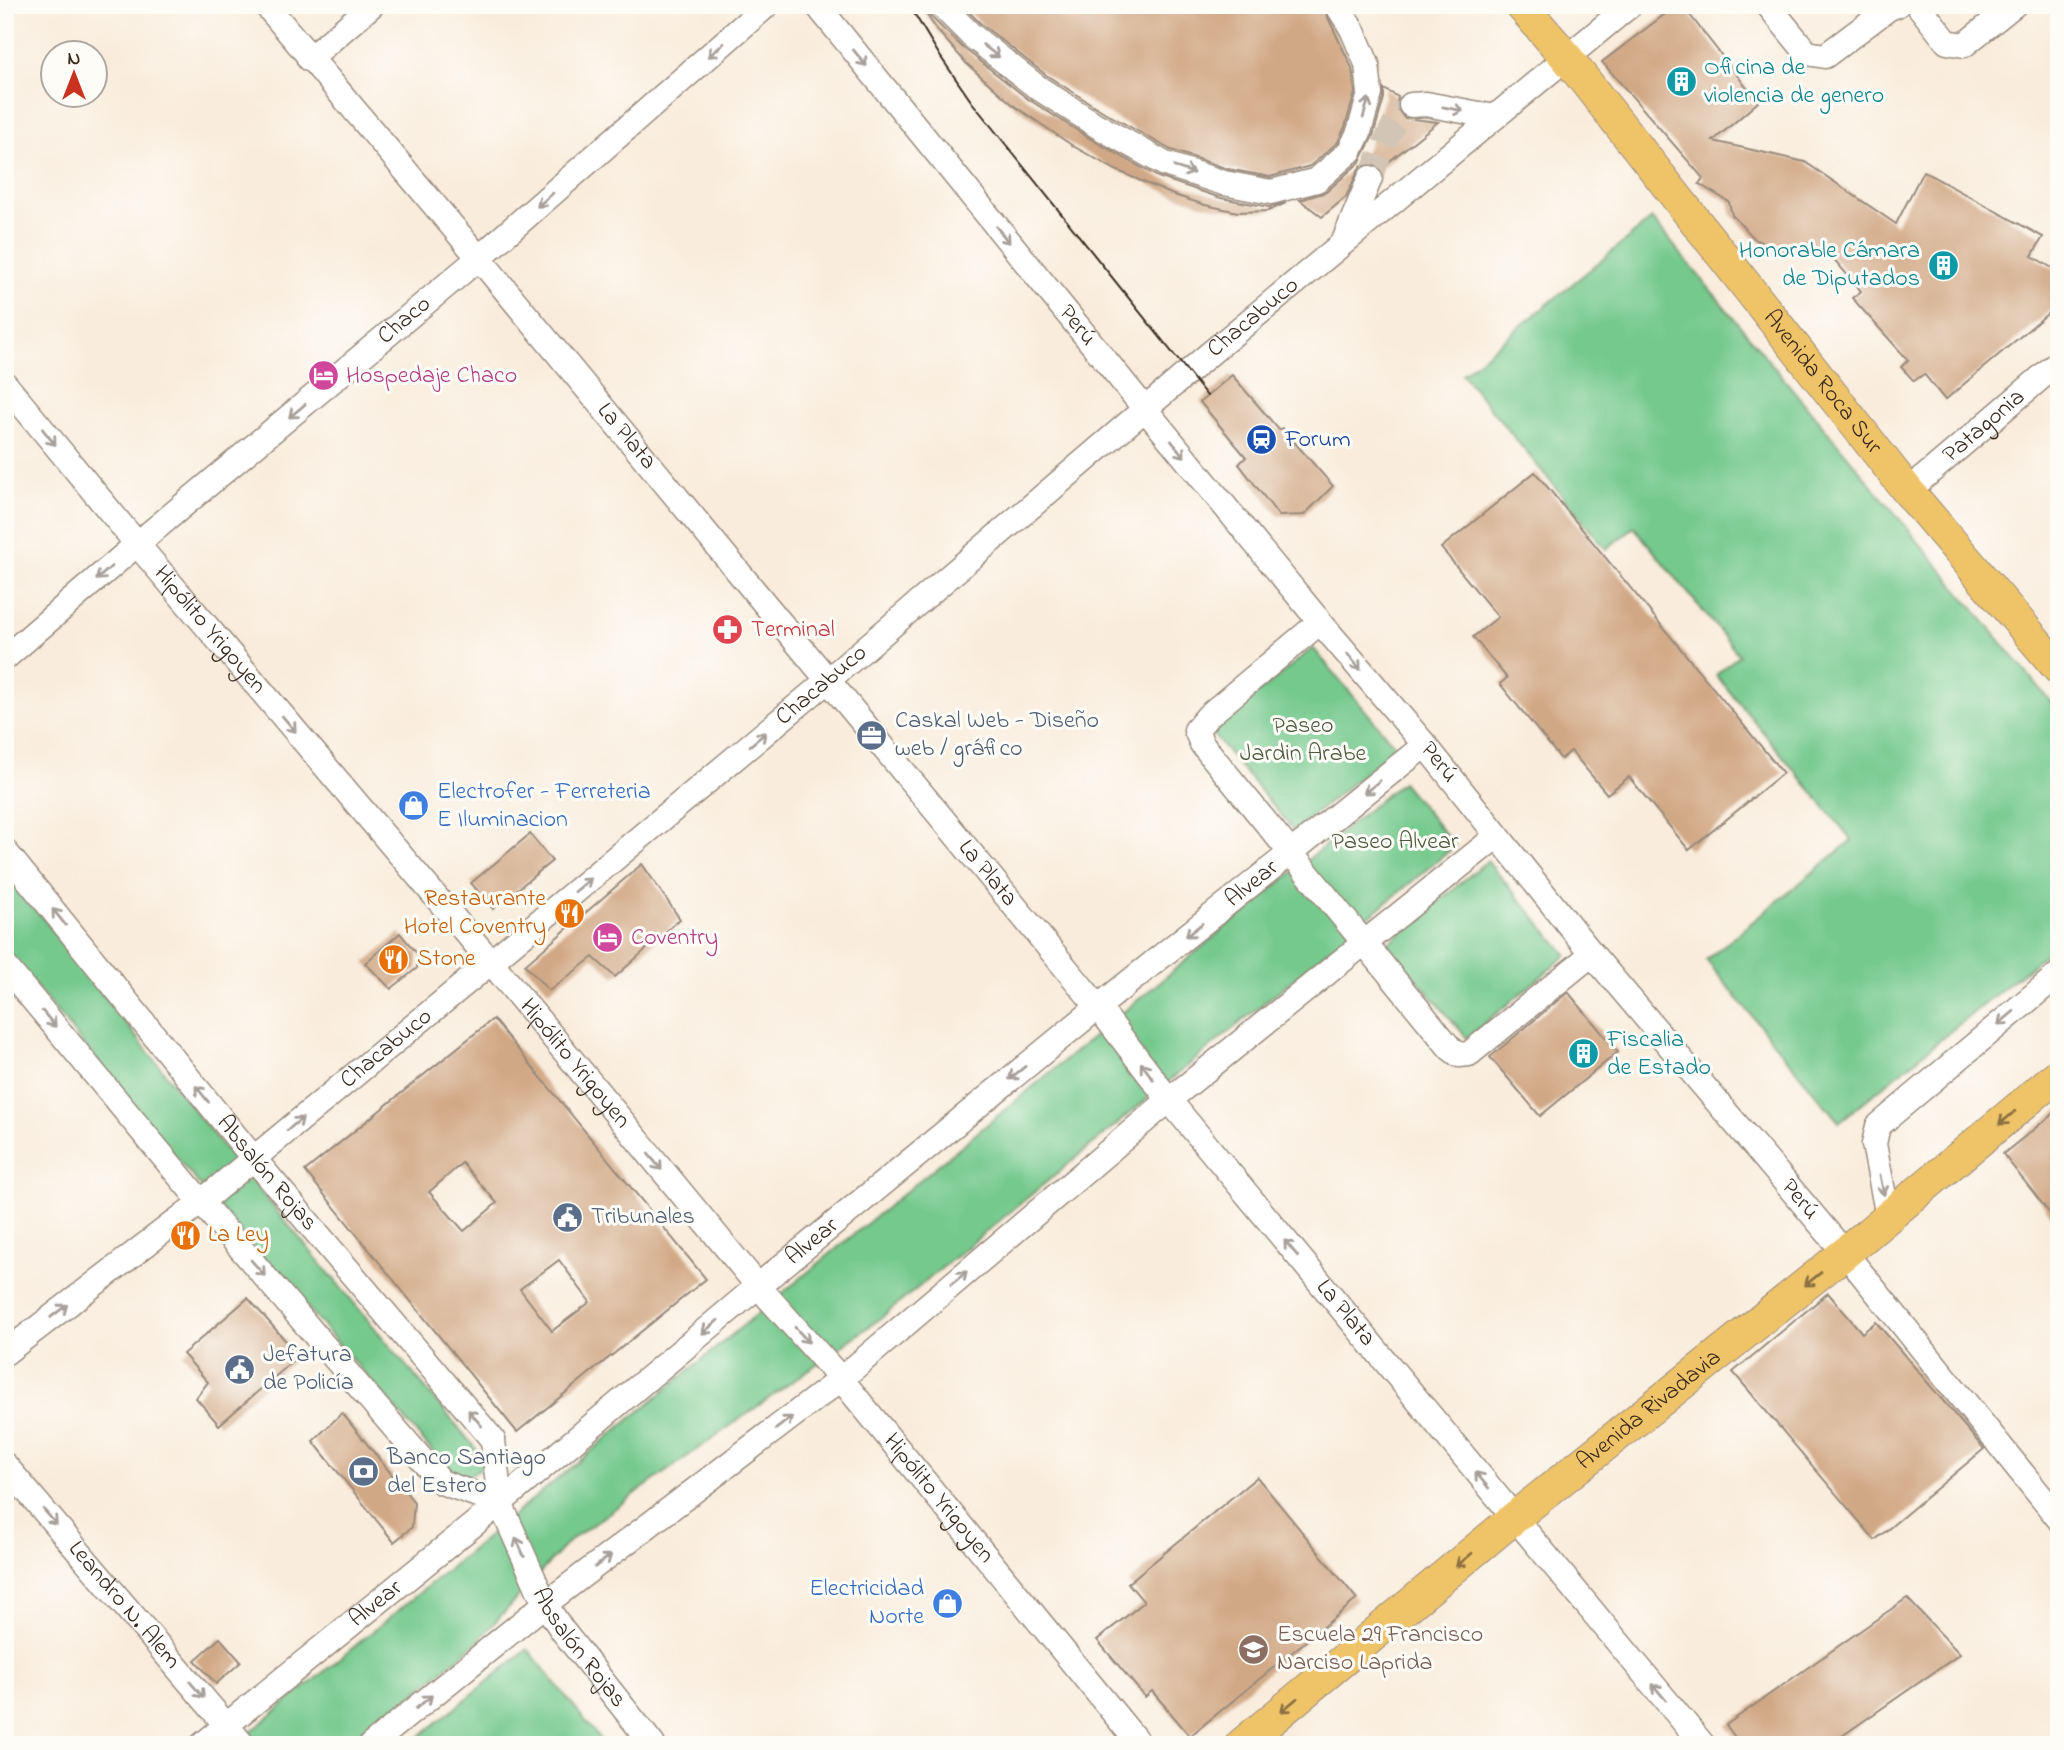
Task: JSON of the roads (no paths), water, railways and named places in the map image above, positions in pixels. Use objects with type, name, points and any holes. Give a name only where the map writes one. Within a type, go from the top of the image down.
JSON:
[{"type":"main road","name":"Avenida Roca Sur","points":[[1521,5],[1567,58],[1908,491],[2059,669]]},
{"type":"main road","name":"Avenida Rivadavia","points":[[1241,1745],[1514,1518],[1845,1253],[2059,1074]]},
{"type":"street","name":"La Plata","points":[[265,5],[480,258],[1098,1007],[1169,1100],[1703,1745]]},
{"type":"street","points":[[309,59],[372,5]]},
{"type":"street","name":"Chaco","points":[[5,659],[137,544],[480,258],[768,5]]},
{"type":"street","name":"Perú","points":[[817,5],[1320,622],[1425,745],[1592,954],[1845,1253],[2059,1519]]},
{"type":"street","points":[[941,5],[971,36],[1037,87],[1142,151],[1177,168],[1224,183],[1271,192],[1317,180],[1350,151],[1359,132],[1370,94],[1367,64],[1352,29],[1337,5]]},
{"type":"street","name":"Chacabuco","points":[[5,1353],[201,1202],[491,962],[827,681],[1145,409],[1630,5]]},
{"type":"street","points":[[1768,5],[1807,53],[1825,56],[1889,8],[1897,5]]},
{"type":"street","points":[[1918,5],[1947,42],[1964,45],[2014,5]]},
{"type":"street","points":[[1411,105],[1426,104],[1495,117]]},
{"type":"street","points":[[1342,244],[1370,178]]},
{"type":"street","name":"Patagonia","points":[[1908,491],[2059,362]]},
{"type":"street","name":"Hipólito Yrigoyen","points":[[5,384],[491,962],[758,1286],[841,1379],[1140,1745]]},
{"type":"street","points":[[1320,622],[1208,716],[1196,730],[1202,744],[1450,1048],[1459,1055],[1469,1054],[1592,954]]},
{"type":"street","name":"Alvear","points":[[202,1745],[500,1503],[758,1286],[1098,1007],[1425,745]]},
{"type":"street","points":[[371,1745],[545,1604],[841,1379],[1169,1100],[1497,836]]},
{"type":"street","name":"Absalón Rojas","points":[[5,851],[254,1158],[493,1440],[500,1503],[545,1604],[562,1630],[653,1745]]},
{"type":"street","points":[[5,966],[201,1202],[441,1482],[500,1503]]},
{"type":"street","points":[[1888,1217],[1874,1144],[1878,1126],[2059,974]]},
{"type":"street","name":"Leandro N. Alem","points":[[5,1465],[243,1745]]},
{"type":"tunnel","points":[[1370,178],[1391,129],[1411,105]]},
{"type":"tram line","points":[[909,5],[971,101],[1207,396]]},
{"type":"place","name":"Oficina de violencia de genero","points":[[1681,82]]},
{"type":"place","name":"Honorable Cámara de Diputados","points":[[1943,265]]},
{"type":"place","name":"Hospedaje Chaco","points":[[323,376]]},
{"type":"place","name":"Forum","points":[[1262,440]]},
{"type":"place","name":"Terminal","points":[[728,630]]},
{"type":"place","name":"Caskal Web - Diseño web / gráfico","points":[[872,735]]},
{"type":"place","name":"Electrofer - Ferreteria E Iluminacion","points":[[414,806]]},
{"type":"place","name":"Restaurante Hotel Coventry","points":[[569,913]]},
{"type":"place","name":"Coventry","points":[[608,938]]},
{"type":"place","name":"Stone","points":[[394,959]]},
{"type":"place","name":"Fiscalia de Estado","points":[[1584,1054]]},
{"type":"place","name":"Tribunales","points":[[568,1217]]},
{"type":"place","name":"La Ley","points":[[185,1235]]},
{"type":"place","name":"Jefatura de Policía","points":[[240,1369]]},
{"type":"place","name":"Banco Santiago del Estero","points":[[364,1472]]},
{"type":"place","name":"Electricidad Norte","points":[[947,1603]]},
{"type":"place","name":"Escuela 29 Francisco Narciso Laprida","points":[[1254,1649]]},
{"type":"park label","name":"Paseo Jardin Arabe","points":[[1303,740]]},
{"type":"park label","name":"Paseo Alvear","points":[[1395,842]]}]
